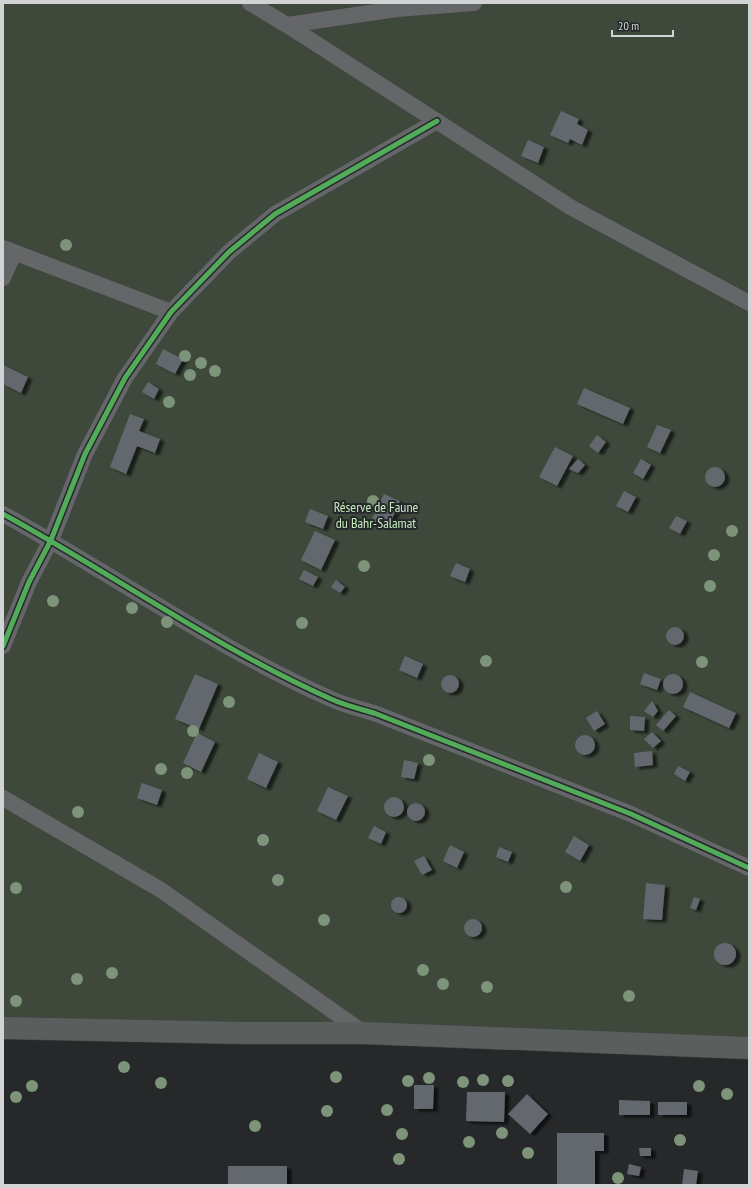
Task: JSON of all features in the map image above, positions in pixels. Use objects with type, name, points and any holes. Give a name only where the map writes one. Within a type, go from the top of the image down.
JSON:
[{"type":"main road","points":[[3,1028],[236,1033],[364,1033],[749,1048]]},
{"type":"street","points":[[250,3],[287,25],[572,208],[749,303]]},
{"type":"street","points":[[287,25],[397,9],[474,3]]},
{"type":"street","points":[[3,646],[29,582],[51,540],[85,454],[125,378],[171,312],[229,252],[275,214],[437,121]]},
{"type":"street","points":[[3,278],[9,250],[171,312]]},
{"type":"street","points":[[3,514],[51,540],[228,647],[332,699],[374,713],[631,814],[749,868]]},
{"type":"street","points":[[3,798],[161,890],[364,1033]]},
{"type":"green space","name":"Réserve de Faune du Bahr-Salamat","points":[[3,3],[749,3],[749,1048],[3,1028]]},
{"type":"building","points":[[561,111],[579,119],[577,124],[588,130],[582,145],[570,139],[568,143],[550,135]]},
{"type":"building","points":[[528,140],[544,147],[538,163],[521,156]]},
{"type":"building","points":[[163,349],[183,359],[175,374],[156,364]]},
{"type":"building","points":[[3,365],[28,377],[21,393],[3,384]]},
{"type":"building","points":[[148,382],[159,389],[154,399],[142,392]]},
{"type":"building","points":[[584,388],[630,408],[623,424],[577,404]]},
{"type":"building","points":[[130,414],[144,419],[139,431],[160,439],[155,453],[137,446],[126,474],[110,467]]},
{"type":"building","points":[[657,425],[671,430],[660,453],[647,447]]},
{"type":"building","points":[[597,435],[606,442],[598,453],[589,446]]},
{"type":"building","points":[[555,447],[573,456],[557,486],[539,477]]},
{"type":"building","points":[[578,459],[585,465],[578,473],[569,469]]},
{"type":"building","points":[[641,459],[651,465],[643,479],[633,473]]},
{"type":"building","points":[[715,467],[722,470],[725,477],[722,484],[715,487],[708,484],[705,477],[708,470]]},
{"type":"building","points":[[624,491],[636,497],[628,512],[616,506]]},
{"type":"building","points":[[384,494],[400,501],[388,528],[371,521]]},
{"type":"building","points":[[310,509],[328,516],[323,529],[305,522]]},
{"type":"building","points":[[676,516],[687,521],[680,534],[669,528]]},
{"type":"building","points":[[315,531],[335,540],[321,570],[301,560]]},
{"type":"building","points":[[456,563],[470,569],[465,582],[450,576]]},
{"type":"building","points":[[304,570],[318,577],[313,586],[299,579]]},
{"type":"building","points":[[336,580],[345,587],[340,593],[331,587]]},
{"type":"building","points":[[675,627],[681,630],[684,636],[681,642],[675,645],[669,642],[666,636],[669,630]]},
{"type":"building","points":[[405,656],[423,664],[417,678],[399,670]]},
{"type":"building","points":[[644,673],[661,679],[657,690],[640,684]]},
{"type":"building","points":[[195,674],[218,684],[199,729],[175,719]]},
{"type":"building","points":[[673,674],[680,677],[683,684],[680,691],[673,694],[666,691],[663,684],[666,677]]},
{"type":"building","points":[[450,675],[454,676],[458,680],[458,688],[454,692],[450,693],[446,692],[442,688],[441,684],[442,680],[446,676]]},
{"type":"building","points":[[690,692],[736,713],[729,728],[683,707]]},
{"type":"building","points":[[652,701],[658,711],[653,717],[644,711]]},
{"type":"building","points":[[669,710],[676,716],[663,731],[656,725]]},
{"type":"building","points":[[597,711],[605,724],[594,731],[586,718]]},
{"type":"building","points":[[630,716],[645,717],[644,731],[630,730]]},
{"type":"building","points":[[652,732],[661,741],[653,748],[644,739]]},
{"type":"building","points":[[197,733],[215,742],[201,772],[183,763]]},
{"type":"building","points":[[585,735],[592,738],[595,745],[592,752],[585,755],[578,752],[575,745],[578,738]]},
{"type":"building","points":[[652,751],[653,765],[635,767],[634,753]]},
{"type":"building","points":[[259,753],[278,762],[266,788],[247,779]]},
{"type":"building","points":[[404,760],[418,763],[414,779],[401,777]]},
{"type":"building","points":[[678,766],[690,772],[685,781],[674,774]]},
{"type":"building","points":[[142,783],[162,790],[157,805],[137,798]]},
{"type":"building","points":[[328,787],[348,796],[336,820],[317,811]]},
{"type":"building","points":[[394,797],[401,800],[404,807],[401,814],[394,817],[387,814],[384,807],[387,800]]},
{"type":"building","points":[[416,803],[422,806],[425,812],[422,818],[416,821],[410,818],[407,812],[410,806]]},
{"type":"building","points":[[374,826],[386,832],[381,844],[368,838]]},
{"type":"building","points":[[574,836],[589,845],[580,861],[565,852]]},
{"type":"building","points":[[450,845],[464,852],[457,868],[443,861]]},
{"type":"building","points":[[499,847],[512,852],[508,862],[496,857]]},
{"type":"building","points":[[424,856],[432,870],[422,875],[414,861]]},
{"type":"building","points":[[646,883],[665,885],[662,920],[643,919]]},
{"type":"building","points":[[399,897],[405,899],[407,905],[405,911],[399,913],[393,911],[391,905],[393,899]]},
{"type":"building","points":[[694,897],[700,899],[696,910],[690,908]]},
{"type":"building","points":[[473,919],[479,922],[482,928],[479,934],[473,937],[467,934],[464,928],[467,922]]},
{"type":"building","points":[[725,943],[733,946],[736,954],[733,962],[725,965],[717,962],[714,954],[717,946]]},
{"type":"building","points":[[414,1085],[434,1085],[433,1109],[414,1109]]},
{"type":"building","points":[[467,1092],[505,1092],[504,1122],[466,1121]]},
{"type":"building","points":[[527,1094],[548,1114],[530,1134],[508,1114]]},
{"type":"building","points":[[619,1100],[650,1101],[650,1115],[619,1115]]},
{"type":"building","points":[[658,1102],[687,1102],[687,1115],[658,1115]]},
{"type":"building","points":[[557,1133],[604,1133],[604,1151],[595,1151],[595,1185],[557,1185]]},
{"type":"building","points":[[639,1148],[651,1148],[651,1156],[640,1156]]},
{"type":"building","points":[[629,1164],[641,1167],[639,1176],[627,1174]]},
{"type":"building","points":[[228,1166],[287,1166],[287,1185],[228,1185]]},
{"type":"building","points":[[684,1169],[698,1171],[696,1185],[682,1185]]},
{"type":"cycle path","points":[[3,646],[29,582],[51,540],[85,454],[125,378],[171,312],[229,252],[275,214],[437,121]]},
{"type":"cycle path","points":[[3,514],[206,634],[288,679],[336,701],[374,713],[631,814],[749,868]]}]
